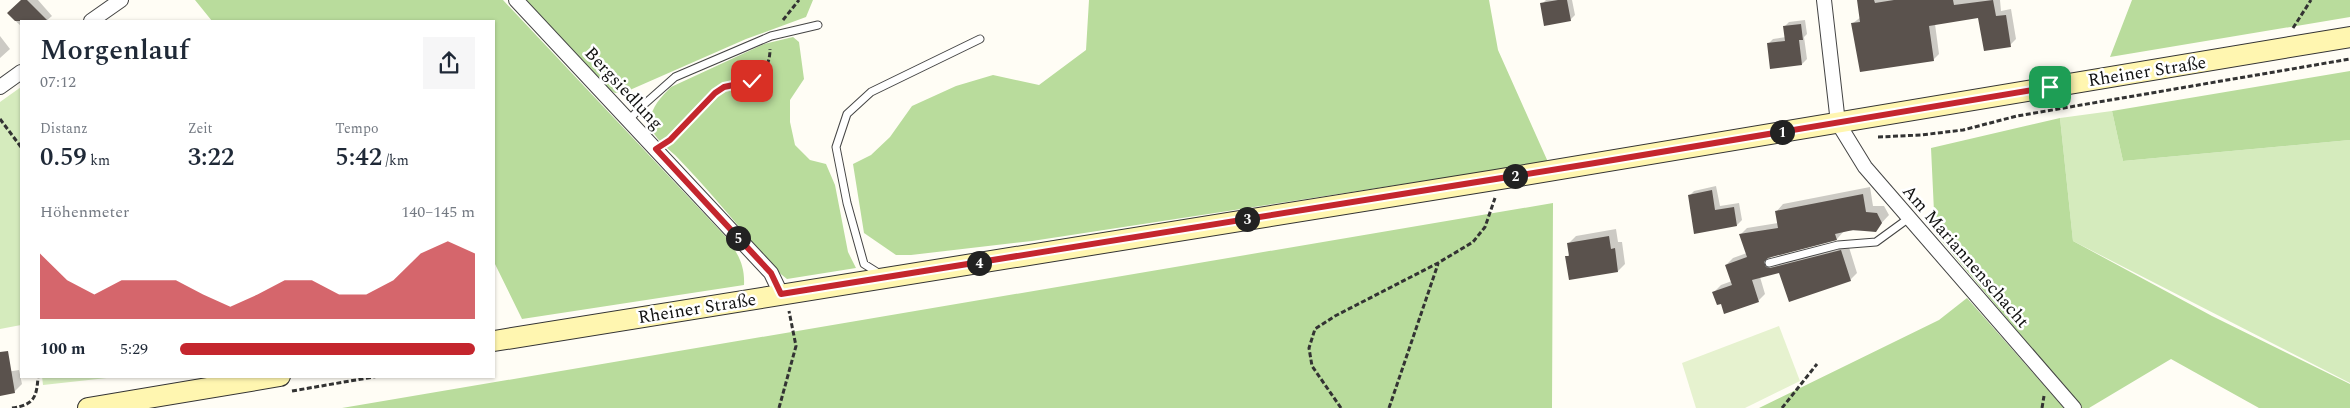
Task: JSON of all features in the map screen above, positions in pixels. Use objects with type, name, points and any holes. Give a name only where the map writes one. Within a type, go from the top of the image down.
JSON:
[{"type":"main road","name":"Rheiner Straße","points":[[495,341],[1495,180],[2350,37]]},
{"type":"main road","points":[[88,408],[268,378]]},
{"type":"street","points":[[92,20],[121,0]]},
{"type":"street","name":"Bergsiedlung","points":[[516,0],[771,273],[781,294]]},
{"type":"street","points":[[1824,0],[1838,123]]},
{"type":"street","points":[[0,87],[20,73]]},
{"type":"street","name":"Am Mariannenschacht","points":[[1838,123],[1865,167],[2074,408]]},
{"type":"lane","points":[[629,120],[675,77],[771,36],[818,25]]},
{"type":"lane","points":[[890,278],[864,264],[847,203],[836,147],[847,114],[871,92],[980,39]]},
{"type":"lane","points":[[1768,263],[1838,244],[1876,242],[1909,218]]},
{"type":"path","points":[[656,149],[670,140],[715,93],[724,87],[752,81],[759,75],[766,66],[770,54],[771,36],[799,0]]},
{"type":"path","points":[[1849,141],[1963,130],[2017,116],[2350,59]]},
{"type":"path","points":[[0,119],[20,146]]},
{"type":"path","points":[[1341,408],[1312,366],[1309,348],[1315,329],[1335,316],[1438,263],[1473,242],[1484,227],[1496,196],[1495,180]]},
{"type":"path","points":[[1389,408],[1438,263]]},
{"type":"path","points":[[780,408],[796,346],[788,310],[781,294]]},
{"type":"path","points":[[1782,408],[1817,364]]},
{"type":"path","points":[[12,408],[26,406],[32,401],[37,390],[38,378]]},
{"type":"green space","points":[[195,0],[503,0],[727,238],[740,260],[744,285],[522,319],[495,264],[495,20],[211,20]]},
{"type":"green space","points":[[523,0],[813,0],[806,17],[746,39],[623,93],[615,93],[608,89]]},
{"type":"green space","points":[[1089,0],[1489,0],[1498,50],[1548,162],[1032,241],[911,255],[896,255],[864,233],[853,164],[871,155],[890,137],[912,106],[956,86],[993,75],[1039,85],[1086,50]]},
{"type":"green space","points":[[2132,0],[2350,0],[2350,17],[2110,57]]},
{"type":"green space","points":[[793,37],[799,42],[804,79],[790,100],[790,122],[795,145],[810,160],[826,164],[835,185],[848,252],[856,268],[787,279],[777,271],[701,183],[657,138],[652,130],[651,115],[656,104],[671,87],[764,44]]},
{"type":"green space","points":[[2350,71],[2350,140],[2123,161],[2112,111]]},
{"type":"green space","points":[[20,88],[20,325],[0,329],[0,102]]},
{"type":"green space","points":[[2112,111],[2123,161],[2350,140],[2350,383],[2073,241],[2060,118]]},
{"type":"green space","points":[[2060,118],[2073,241],[2212,316],[2350,384],[2350,408],[2259,408],[2171,359],[2089,408],[2082,408],[1935,233],[1931,148]]},
{"type":"green space","points":[[1553,203],[1552,408],[342,408]]},
{"type":"green space","points":[[1967,298],[2064,408],[1759,408],[1939,320]]},
{"type":"green space","points":[[1779,326],[1800,381],[1745,408],[1696,408],[1682,363]]},
{"type":"green space","points":[[42,378],[107,378],[43,385]]},
{"type":"building","points":[[21,0],[27,0],[47,20],[15,21],[7,13]]},
{"type":"building","points":[[1567,0],[1571,21],[1544,26],[1540,3]]},
{"type":"building","points":[[1857,0],[1874,0],[1875,3],[1894,0],[1953,0],[1954,5],[1993,0],[1996,16],[2006,15],[2011,47],[1984,51],[1978,18],[1929,26],[1934,61],[1860,72],[1851,23],[1860,22]]},
{"type":"building","points":[[1801,24],[1803,40],[1799,40],[1802,65],[1770,69],[1767,43],[1785,41],[1783,26]]},
{"type":"building","points":[[1712,190],[1715,210],[1734,207],[1737,226],[1694,234],[1688,195]]},
{"type":"building","points":[[1863,194],[1866,212],[1877,213],[1882,223],[1876,232],[1853,230],[1835,234],[1837,240],[1768,258],[1764,262],[1766,267],[1770,268],[1841,250],[1851,281],[1789,302],[1779,273],[1752,280],[1759,302],[1724,314],[1721,304],[1717,305],[1712,292],[1732,285],[1725,265],[1747,257],[1739,234],[1778,228],[1775,211]]},
{"type":"building","points":[[1609,236],[1611,249],[1615,248],[1618,272],[1569,280],[1565,256],[1569,256],[1567,243]]},
{"type":"building","points":[[8,351],[15,393],[0,396],[0,352]]},
{"type":"route","points":[[752,81],[724,87],[715,93],[688,123],[670,140],[656,149],[771,273],[781,294],[890,278],[1595,163],[2050,87]]}]
